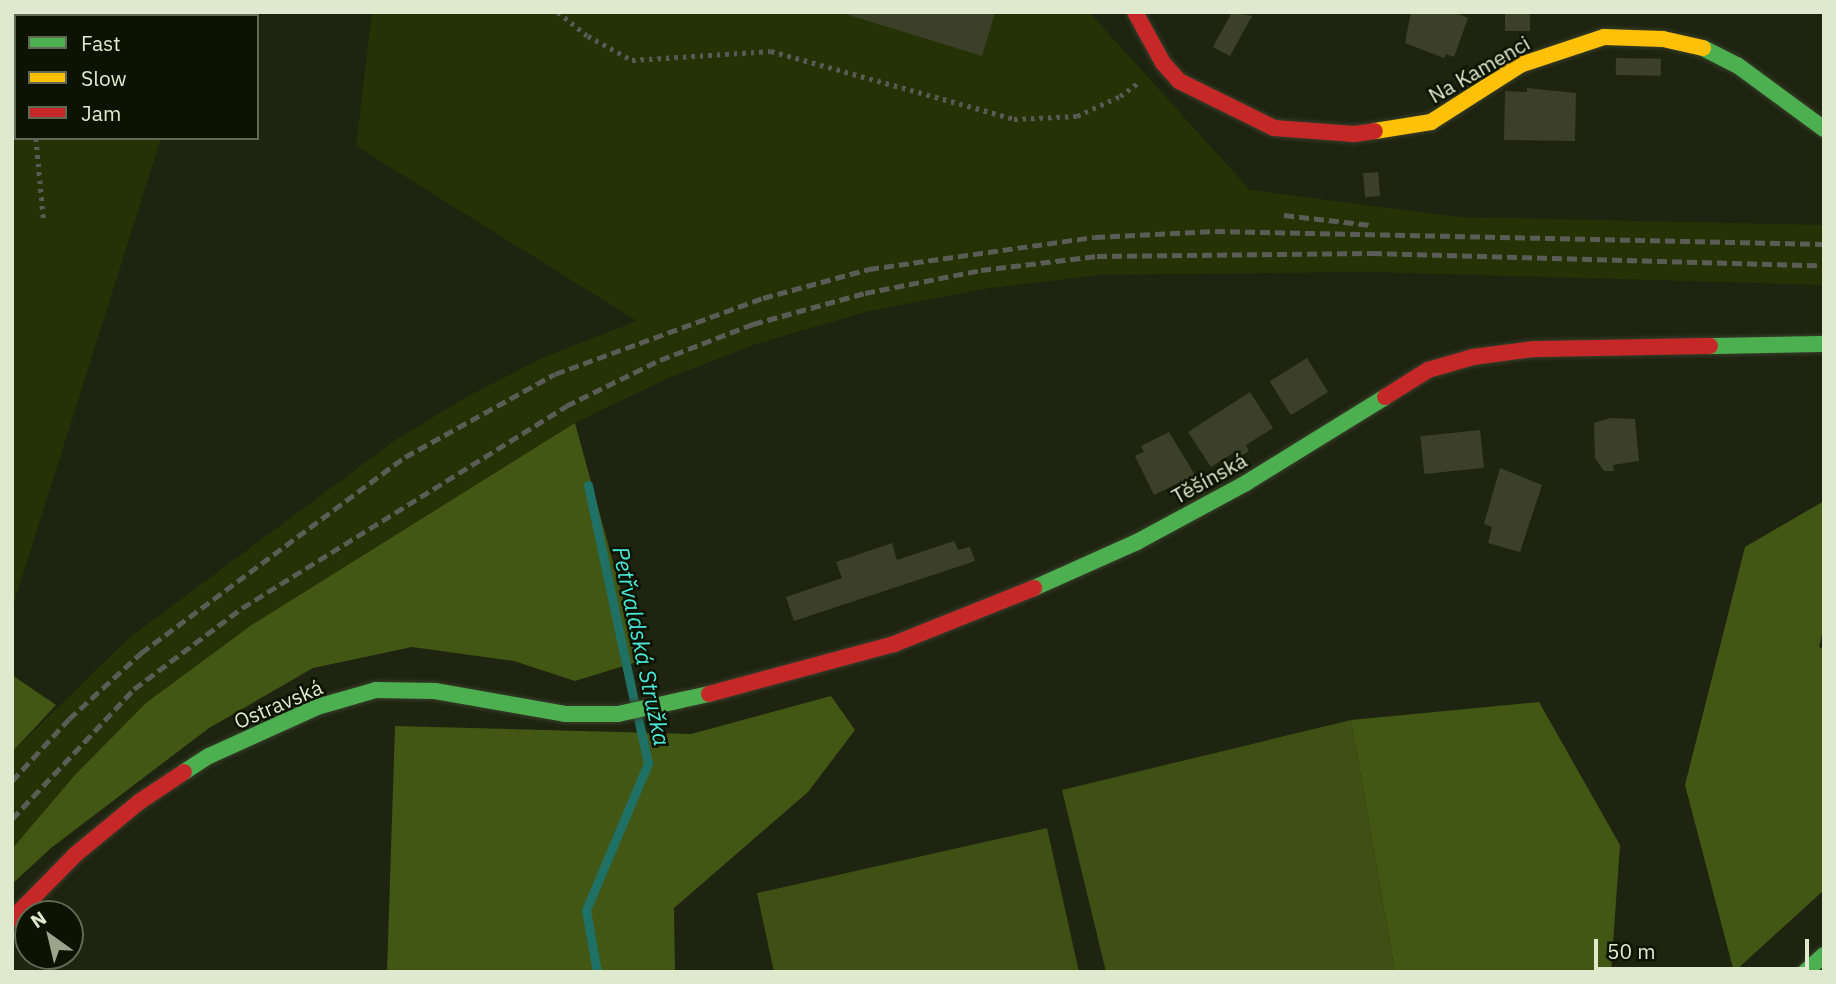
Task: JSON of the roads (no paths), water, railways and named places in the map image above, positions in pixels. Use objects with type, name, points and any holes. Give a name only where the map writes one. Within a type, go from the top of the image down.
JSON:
[{"type":"street","name":"Na Kamenci","points":[[1135,12],[1163,63],[1179,81],[1274,128],[1354,134],[1431,122],[1520,65],[1554,51],[1604,37],[1663,39],[1700,46],[1737,65],[1824,129]]},
{"type":"street","name":"Těšínská","points":[[618,714],[672,704],[894,644],[1043,584],[1137,542],[1246,483],[1428,370],[1473,357],[1534,349],[1824,344]]},
{"type":"street","name":"Ostravská","points":[[12,919],[76,854],[139,802],[209,756],[317,707],[376,690],[435,691],[565,714],[618,714]]},
{"type":"street","points":[[1805,972],[1824,955]]},
{"type":"waterway","name":"Petřvaldská Stružka","points":[[588,485],[634,701]]},
{"type":"waterway","name":"Petřvaldská Stružka","points":[[597,972],[586,910],[648,763],[638,718]]},
{"type":"railway","points":[[1284,215],[1370,225]]},
{"type":"railway","points":[[12,781],[69,719],[141,653],[405,457],[555,374],[763,298],[869,269],[1095,237],[1215,231],[1824,244]]},
{"type":"railway","points":[[12,819],[134,689],[242,608],[566,406],[660,360],[753,324],[865,293],[981,270],[1097,256],[1372,253],[1824,266]]}]
